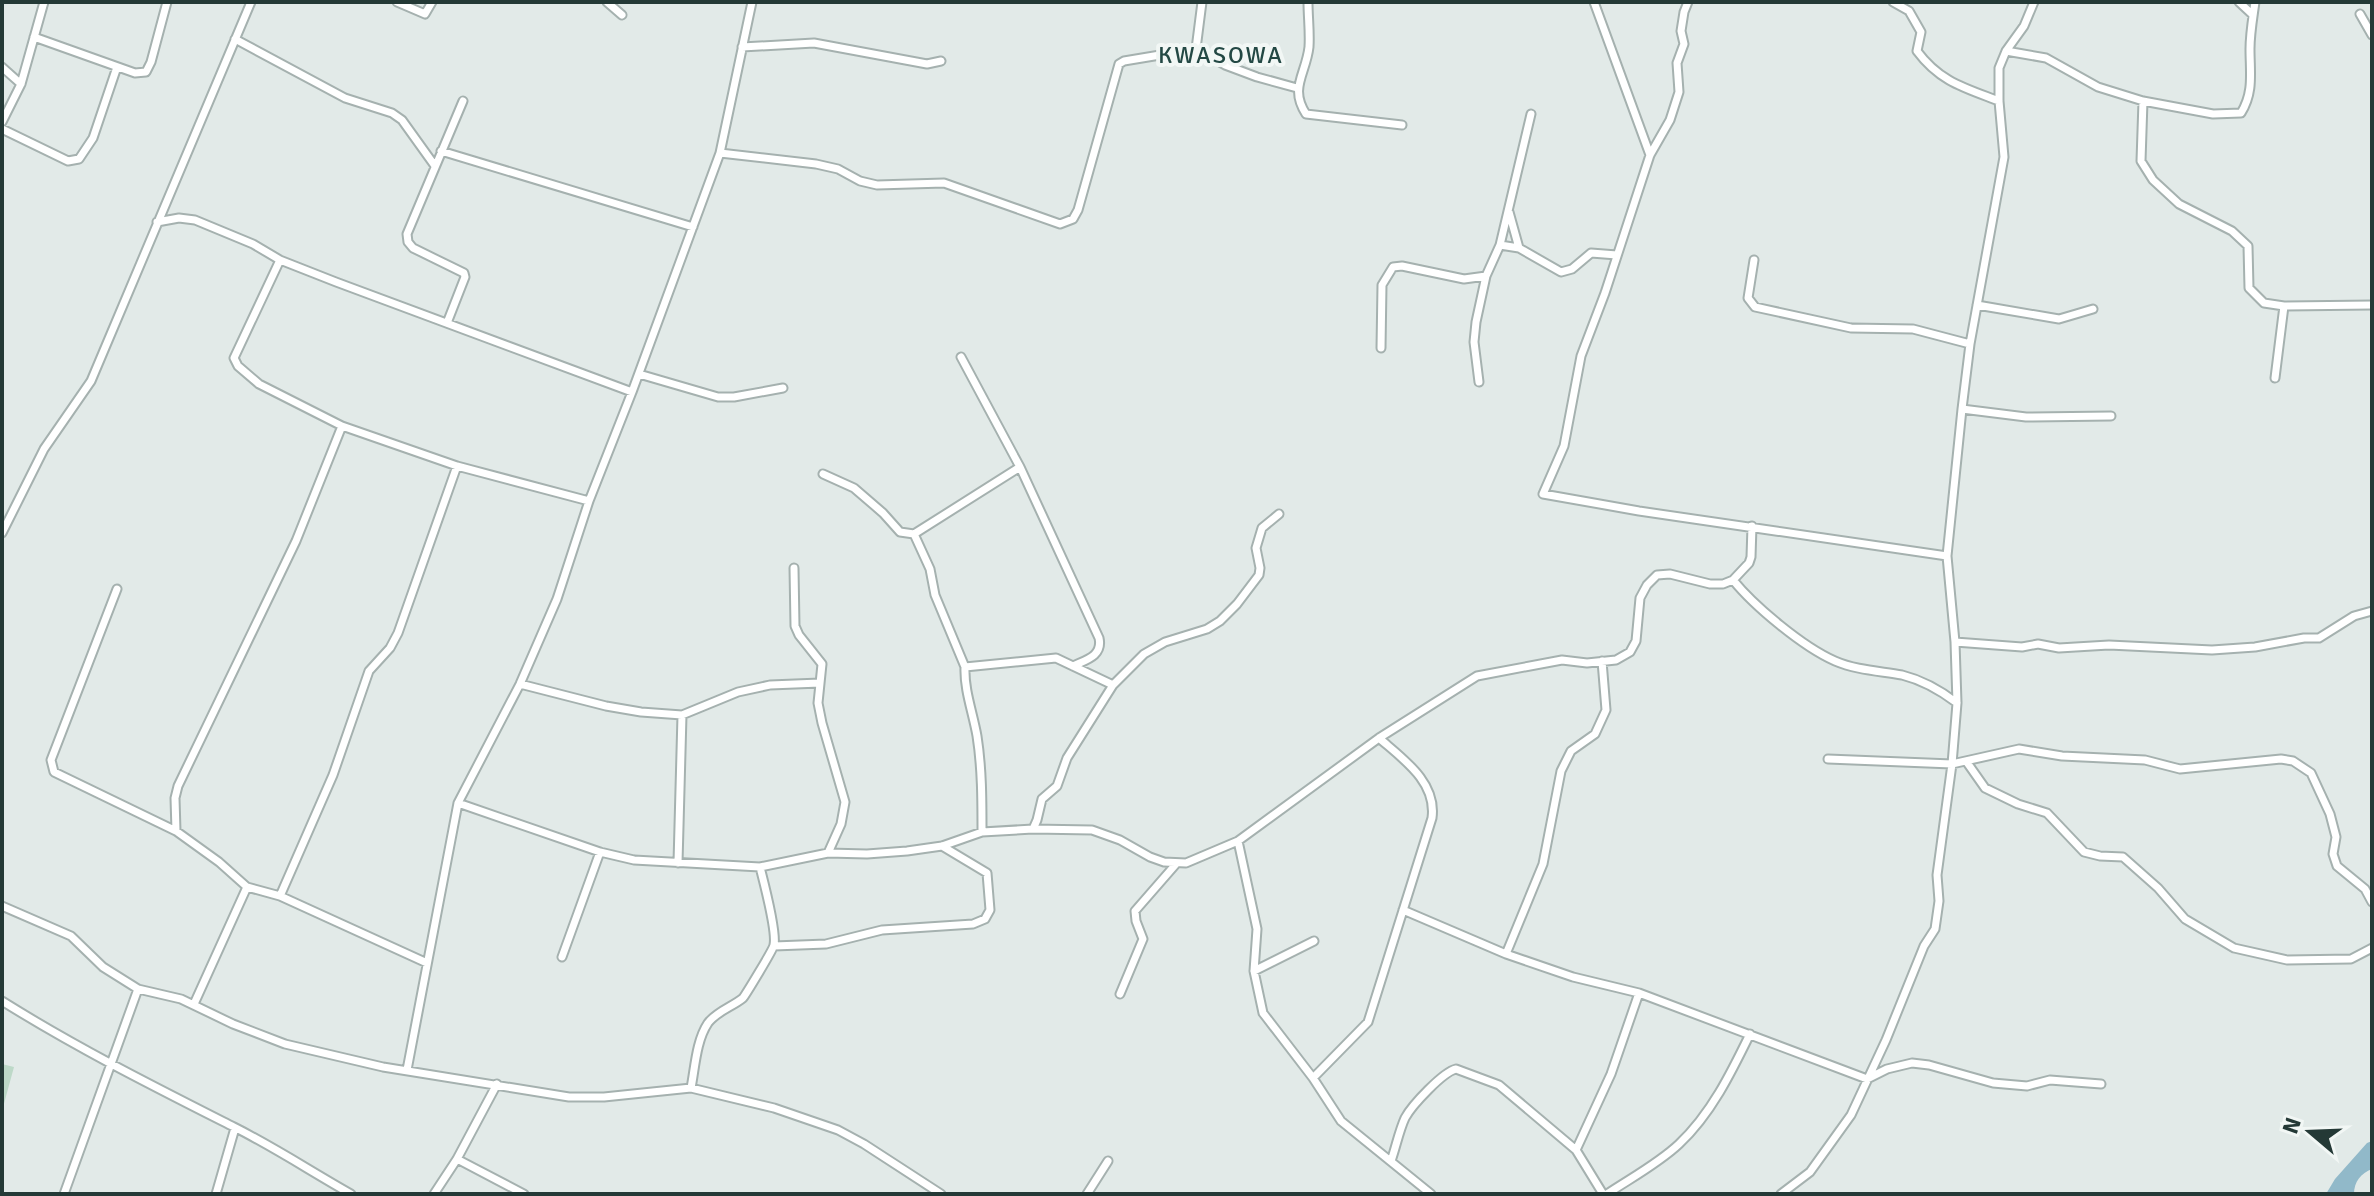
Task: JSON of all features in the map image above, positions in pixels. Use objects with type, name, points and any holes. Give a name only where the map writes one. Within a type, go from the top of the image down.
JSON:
[{"type":"street","points":[[2,122],[21,84],[44,2]]},
{"type":"street","points":[[34,37],[135,73],[146,72],[167,2]]},
{"type":"street","points":[[3,530],[44,449],[91,381],[251,2]]},
{"type":"street","points":[[397,2],[425,14],[432,2]]},
{"type":"street","points":[[607,2],[622,15]]},
{"type":"street","points":[[407,1070],[458,803],[520,684],[557,599],[589,501],[720,153],[752,2]]},
{"type":"street","points":[[1191,2],[1202,3],[1196,49]]},
{"type":"street","points":[[1308,2],[1309,52],[1297,88],[1306,114],[1402,125]]},
{"type":"street","points":[[1594,2],[1650,155]]},
{"type":"street","points":[[1688,2],[1681,31],[1684,44],[1677,63],[1679,92],[1670,120],[1650,155],[1581,356],[1564,446],[1543,494],[1947,556]]},
{"type":"street","points":[[1893,2],[1909,11],[1921,32],[1917,51],[1931,69],[1962,87],[1999,101]]},
{"type":"street","points":[[1781,1194],[1810,1172],[1851,1115],[1924,946],[1935,929],[1939,901],[1937,875],[1957,703],[1947,556],[1962,409],[1970,344],[2004,157],[1999,68],[2006,51],[2024,26],[2034,2]]},
{"type":"street","points":[[2239,2],[2253,15]]},
{"type":"street","points":[[2006,51],[2046,58],[2098,87],[2143,101],[2213,114],[2241,113],[2252,87],[2250,45],[2255,2]]},
{"type":"street","points":[[2360,14],[2372,35]]},
{"type":"street","points":[[235,39],[345,98],[392,113],[402,120],[435,166]]},
{"type":"street","points":[[742,47],[814,43],[927,64],[941,61]]},
{"type":"street","points":[[720,153],[816,164],[838,169],[860,181],[877,185],[944,183],[1060,224],[1073,219],[1078,210],[1119,64],[1124,61],[1196,49],[1225,65],[1297,88]]},
{"type":"street","points":[[2,67],[21,84]]},
{"type":"street","points":[[2,129],[68,161],[79,159],[93,138],[117,67]]},
{"type":"street","points":[[447,323],[464,273],[413,248],[407,234],[463,101]]},
{"type":"street","points":[[2143,101],[2141,161],[2153,180],[2179,204],[2232,231],[2248,246],[2249,288],[2264,303],[2284,306],[2372,305]]},
{"type":"street","points":[[1479,382],[1474,342],[1476,322],[1486,276],[1500,245],[1531,114]]},
{"type":"street","points":[[441,151],[693,227]]},
{"type":"street","points":[[1508,210],[1519,248]]},
{"type":"street","points":[[157,222],[179,218],[195,220],[253,244],[280,260],[632,392]]},
{"type":"street","points":[[1500,245],[1519,248],[1561,272],[1572,269],[1591,253],[1617,255]]},
{"type":"street","points":[[280,260],[236,351],[235,362],[259,384],[342,426],[457,466],[589,501]]},
{"type":"street","points":[[1754,260],[1748,298],[1755,307],[1851,328],[1913,329],[1970,344]]},
{"type":"street","points":[[1381,348],[1382,285],[1393,267],[1402,266],[1464,279],[1486,276]]},
{"type":"street","points":[[1977,305],[2059,319],[2093,309]]},
{"type":"street","points":[[2275,378],[2284,306]]},
{"type":"street","points":[[961,357],[1020,467],[1099,638],[1101,645],[1098,652],[1073,666]]},
{"type":"street","points":[[639,374],[718,397],[783,388]]},
{"type":"street","points":[[1962,409],[2026,417],[2111,416]]},
{"type":"street","points":[[176,831],[175,798],[178,786],[296,541],[342,426]]},
{"type":"street","points":[[280,896],[333,775],[369,671],[390,648],[398,633],[457,466]]},
{"type":"street","points":[[823,474],[854,488],[900,532],[914,534],[1020,467]]},
{"type":"street","points":[[1033,829],[1042,799],[1057,786],[1067,758],[1113,685],[1144,654],[1165,642],[1207,629],[1237,604],[1259,575],[1256,548],[1262,528],[1279,514]]},
{"type":"street","points":[[458,803],[600,852],[634,860],[760,867],[828,853],[867,854],[942,846],[982,832],[1033,829],[1092,830],[1120,840],[1150,857],[1176,864],[1186,863],[1238,841],[1379,738],[1477,676],[1562,660],[1587,663],[1616,660],[1630,652],[1636,641],[1640,598],[1647,585],[1657,575],[1670,574],[1710,584],[1733,580],[1749,563],[1752,526]]},
{"type":"street","points":[[914,534],[930,569],[935,595],[965,667],[977,738],[982,832]]},
{"type":"street","points":[[794,568],[795,626],[822,664],[818,703],[845,802],[841,824],[828,853]]},
{"type":"street","points":[[1733,580],[1748,599],[1834,661],[1870,672],[1903,676],[1940,690],[1957,703]]},
{"type":"street","points":[[117,589],[51,760],[52,769],[176,831],[247,887],[280,896],[427,963]]},
{"type":"street","points":[[1955,642],[2022,647],[2038,644],[2059,648],[2109,645],[2212,650],[2255,647],[2319,638],[2354,616],[2372,611]]},
{"type":"street","points":[[965,667],[1056,658],[1113,685]]},
{"type":"street","points":[[1506,954],[1543,864],[1561,771],[1571,751],[1595,734],[1606,710],[1602,661]]},
{"type":"street","points":[[520,684],[606,706],[682,715],[738,692],[770,685],[820,683]]},
{"type":"street","points":[[678,863],[682,715]]},
{"type":"street","points":[[1313,1078],[1368,1022],[1433,807],[1426,785],[1379,738]]},
{"type":"street","points":[[1828,759],[1952,764],[2019,749],[2062,756],[2145,760],[2180,769],[2281,759],[2293,761],[2311,773],[2330,814],[2336,837],[2333,854],[2337,866],[2365,889],[2372,902]]},
{"type":"street","points":[[1966,761],[1985,788],[1998,796],[2047,813],[2084,852],[2123,857],[2158,888],[2185,919],[2234,948],[2287,960],[2351,959],[2372,948]]},
{"type":"street","points":[[1238,841],[1257,929],[1254,971],[1263,1013],[1313,1078],[1341,1121],[1431,1194]]},
{"type":"street","points":[[774,946],[826,944],[882,930],[973,924],[985,919],[990,910],[987,873],[942,846]]},
{"type":"street","points":[[562,957],[600,852]]},
{"type":"street","points":[[1120,994],[1143,939],[1135,911],[1176,864]]},
{"type":"street","points":[[691,1088],[701,1036],[708,1023],[749,991],[774,946],[760,867]]},
{"type":"street","points":[[194,1004],[247,887]]},
{"type":"street","points":[[2,906],[71,936],[103,967],[138,989],[168,994],[274,1040],[360,1062],[569,1097],[604,1097],[691,1088],[774,1108],[838,1130],[941,1194]]},
{"type":"street","points":[[1403,910],[1506,954],[1573,977],[1639,993],[1867,1079],[1887,1069],[1912,1063],[1993,1083],[2027,1086],[2050,1080],[2101,1084]]},
{"type":"street","points":[[1254,971],[1314,941]]},
{"type":"street","points":[[64,1194],[138,989]]},
{"type":"street","points":[[1576,1150],[1611,1074],[1639,993]]},
{"type":"street","points":[[2,1001],[35,1023],[235,1128],[351,1194]]},
{"type":"street","points":[[1391,1161],[1410,1111],[1445,1074],[1456,1069],[1499,1085],[1576,1150],[1605,1194],[1679,1144],[1729,1079],[1750,1034]]},
{"type":"street","points":[[434,1194],[457,1159],[497,1084]]},
{"type":"street","points":[[216,1194],[235,1128]]},
{"type":"street","points":[[457,1159],[524,1194]]},
{"type":"street","points":[[1087,1194],[1108,1161]]},
{"type":"green space","points":[[2,1064],[14,1067],[2,1111]]},
{"type":"water","points":[[2372,1141],[2372,1169],[2359,1178],[2354,1194],[2326,1194],[2335,1179]]},
{"type":"district","name":"KWASOWA","points":[[1221,55]]}]
